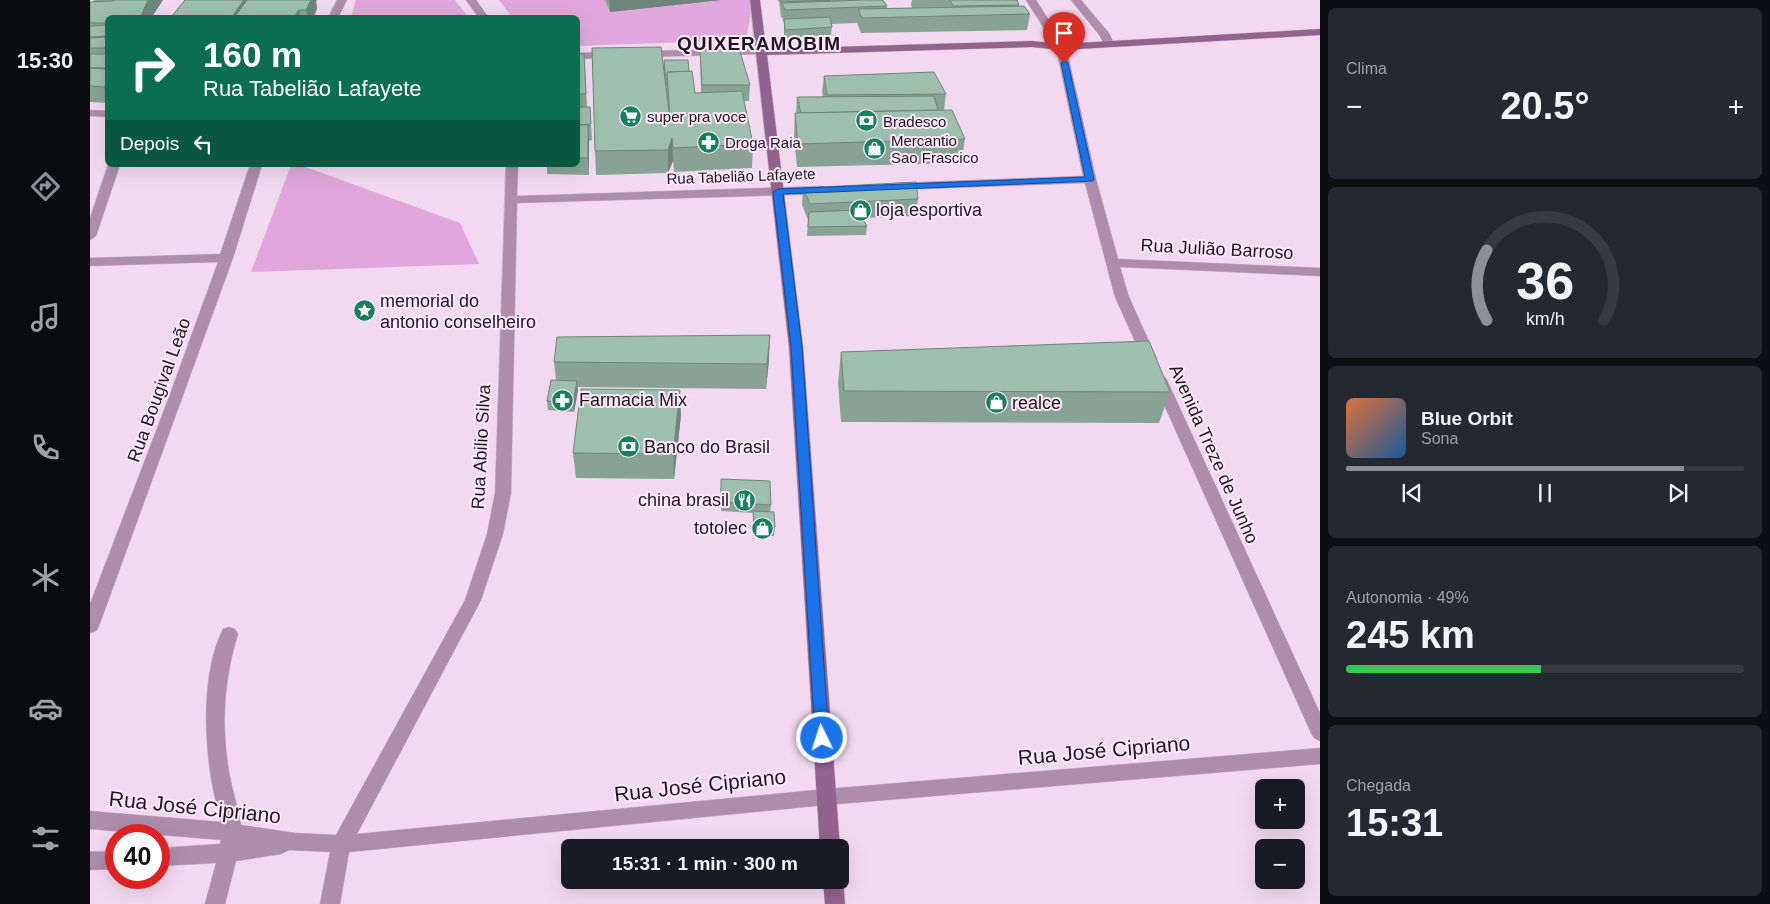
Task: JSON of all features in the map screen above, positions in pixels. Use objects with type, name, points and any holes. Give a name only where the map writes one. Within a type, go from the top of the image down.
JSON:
[{"type":"street","points":[[335,15],[342,0]]},
{"type":"street","points":[[471,0],[482,15]]},
{"type":"street","points":[[755,0],[796,347],[829,839]]},
{"type":"street","points":[[1031,0],[1059,43]]},
{"type":"street","points":[[1076,0],[1107,40]]},
{"type":"street","points":[[580,56],[1059,43],[1320,23]]},
{"type":"street","points":[[1107,40],[1320,32]]},
{"type":"street","name":"Avenida Treze de Junho","points":[[1059,43],[1090,179],[1122,297],[1320,733]]},
{"type":"street","points":[[90,113],[105,114]]},
{"type":"street","points":[[90,236],[113,167]]},
{"type":"street","name":"Rua Bougival Leão","points":[[90,626],[227,258],[255,167]]},
{"type":"street","name":"Rua Abilio Silva","points":[[330,904],[341,844],[473,600],[495,534],[503,493],[512,167]]},
{"type":"street","points":[[885,187],[1090,179]]},
{"type":"street","name":"Rua Tabelião Lafayete","points":[[512,200],[836,189]]},
{"type":"street","points":[[90,262],[227,258]]},
{"type":"street","name":"Rua Julião Barroso","points":[[1113,263],[1320,272]]},
{"type":"street","points":[[215,904],[232,832],[222,787],[215,735],[216,685],[222,655],[229,634]]},
{"type":"street","name":"Rua José Cipriano","points":[[90,820],[232,832],[295,842],[341,844],[826,797],[1320,756]]},
{"type":"street","name":"Rua José Cipriano","points":[[170,856],[227,853],[295,842]]},
{"type":"street","points":[[90,861],[105,860]]},
{"type":"street","points":[[834,889],[835,904]]},
{"type":"shaded area","points":[[356,0],[455,0],[466,15],[352,15]]},
{"type":"shaded area","points":[[499,0],[753,1],[746,40],[580,46],[580,15],[510,15]]},
{"type":"shaded area","points":[[290,167],[306,167],[460,223],[479,264],[251,272]]},
{"type":"building","points":[[148,0],[141,15],[105,15],[105,23],[90,23],[90,2]]},
{"type":"building","points":[[185,0],[244,0],[233,15],[173,15]]},
{"type":"building","points":[[247,0],[311,0],[306,10],[299,10],[295,15],[236,15]]},
{"type":"building","points":[[781,0],[830,0],[781,2]]},
{"type":"building","points":[[883,0],[887,6],[785,10],[782,3]]},
{"type":"building","points":[[950,0],[1017,0],[1019,5],[953,6]]},
{"type":"building","points":[[1024,6],[1030,14],[862,18],[858,9]]},
{"type":"building","points":[[830,17],[832,27],[785,30],[784,19]]},
{"type":"building","points":[[105,25],[105,36],[90,37],[90,26]]},
{"type":"building","points":[[105,37],[105,48],[90,48],[90,38]]},
{"type":"building","points":[[661,47],[670,120],[667,72],[692,71],[695,93],[742,91],[753,144],[673,148],[672,138],[668,150],[595,151],[592,48]]},
{"type":"building","points":[[739,48],[750,85],[702,85],[700,50]]},
{"type":"building","points":[[90,54],[105,54],[105,68],[90,68]]},
{"type":"building","points":[[580,54],[584,54],[586,94],[580,94]]},
{"type":"building","points":[[664,60],[688,60],[689,71],[667,72],[666,84]]},
{"type":"building","points":[[90,68],[105,69],[104,87],[90,86]]},
{"type":"building","points":[[934,72],[946,94],[827,95],[824,76]]},
{"type":"building","points":[[934,96],[938,110],[801,113],[797,97]]},
{"type":"building","points":[[580,107],[590,107],[591,124],[580,125]]},
{"type":"building","points":[[952,110],[965,139],[798,144],[795,113]]},
{"type":"building","points":[[580,125],[588,125],[588,158],[580,158]]},
{"type":"building","points":[[916,182],[918,199],[810,204],[803,188]]},
{"type":"building","points":[[857,210],[867,226],[808,227],[809,212]]},
{"type":"building","points":[[770,335],[767,364],[554,362],[557,337]]},
{"type":"building","points":[[1149,341],[1170,392],[844,391],[841,352]]},
{"type":"building","points":[[551,380],[577,381],[573,403],[547,401]]},
{"type":"building","points":[[581,389],[680,390],[673,454],[573,453]]},
{"type":"building","points":[[721,479],[770,481],[771,505],[721,502]]},
{"type":"building","points":[[753,511],[774,512],[775,527],[754,527]]},
{"type":"place","name":"super pra voce","points":[[631,116]]},
{"type":"place","name":"Bradesco","points":[[867,121]]},
{"type":"place","name":"Droga Raia","points":[[709,142]]},
{"type":"place","name":"Mercantio Sao Frascico","points":[[875,149]]},
{"type":"place","name":"loja esportiva","points":[[860,210]]},
{"type":"place","name":"memorial do antonio conselheiro","points":[[364,311]]},
{"type":"place","name":"Farmacia Mix","points":[[563,400]]},
{"type":"place","name":"realce","points":[[996,403]]},
{"type":"place","name":"Banco do Brasil","points":[[628,447]]},
{"type":"place","name":"china brasil","points":[[745,500]]},
{"type":"place","name":"totolec","points":[[763,528]]},
{"type":"district","name":"QUIXERAMOBIM","points":[[759,43]]},
{"type":"route","points":[[822,738],[796,347],[778,192],[1090,179],[1064,63]]}]
